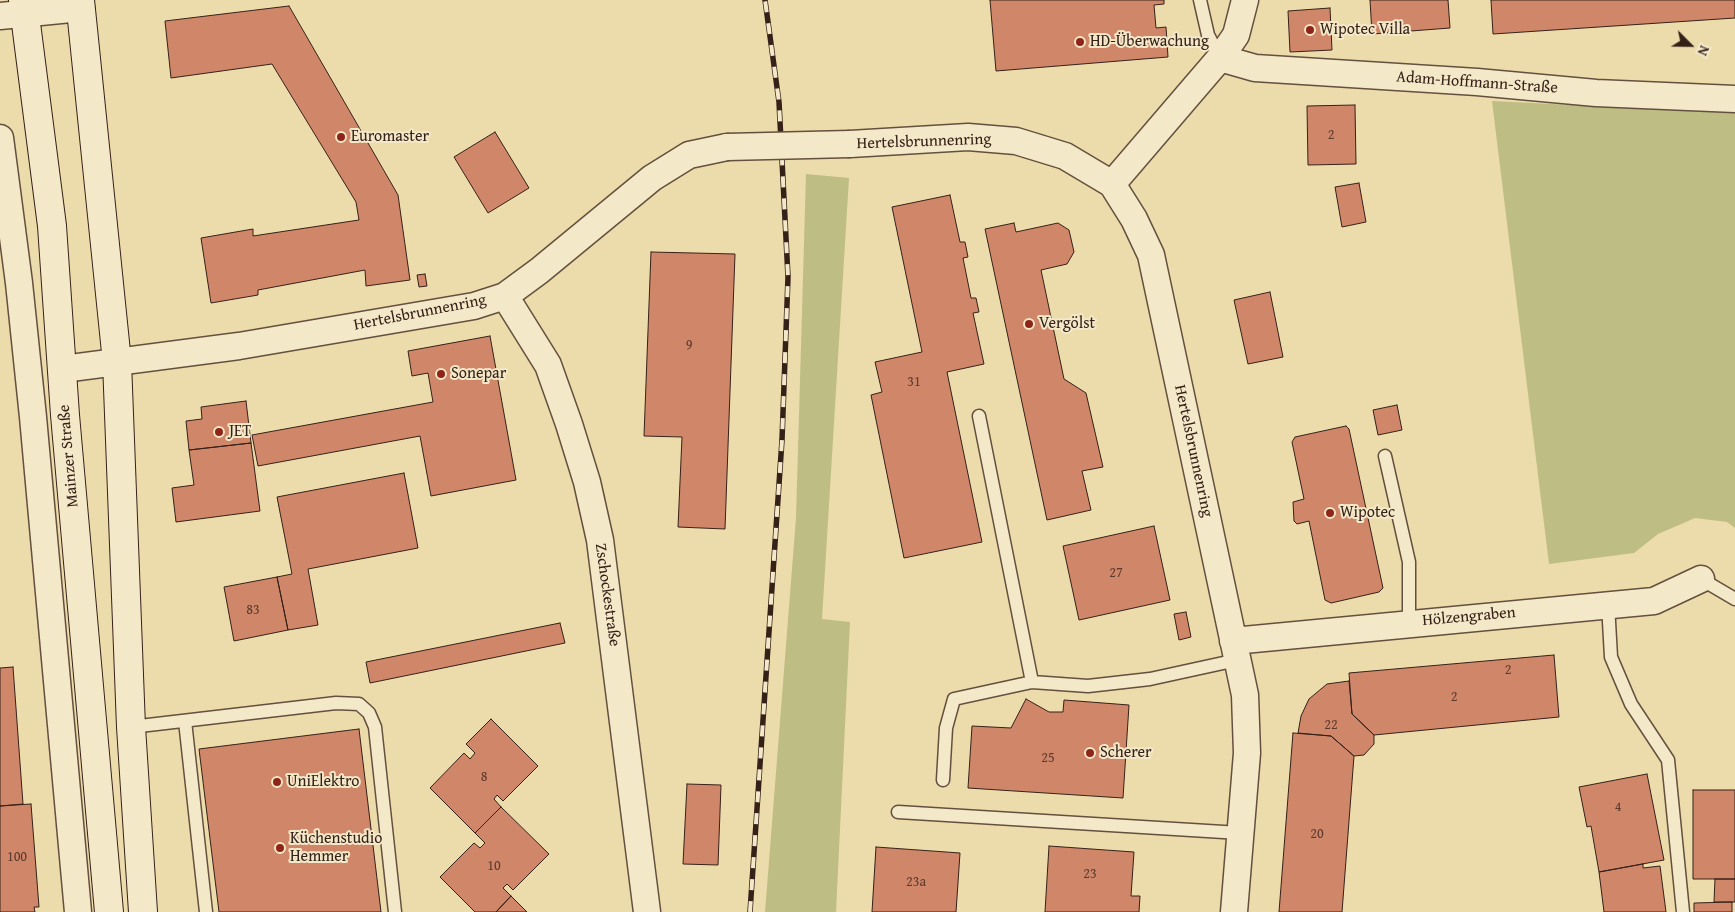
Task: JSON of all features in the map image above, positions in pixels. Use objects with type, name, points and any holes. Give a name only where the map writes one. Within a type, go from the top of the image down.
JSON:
[{"type":"main road","points":[[80,4],[117,362],[131,727],[142,912]]},
{"type":"main road","name":"Mainzer Straße","points":[[10,15],[52,226],[110,912]]},
{"type":"street","points":[[1112,184],[1220,58],[1236,34],[1245,0]]},
{"type":"street","points":[[10,15],[80,4]]},
{"type":"street","name":"Adam-Hoffmann-Straße","points":[[1220,58],[1255,68],[1467,82],[1596,93],[1735,99]]},
{"type":"street","name":"Hertelsbrunnenring","points":[[63,369],[239,346],[474,306],[505,296],[652,178],[689,155],[727,147],[850,144],[968,137],[1016,141],[1065,156],[1112,184],[1134,218],[1151,255],[1245,695],[1247,753],[1234,912]]},
{"type":"street","name":"Mainzer Straße","points":[[0,138],[19,283],[33,418],[78,912]]},
{"type":"street","name":"Zschockestraße","points":[[505,296],[548,365],[570,424],[587,482],[601,549],[647,912]]},
{"type":"street","name":"Hölzengraben","points":[[1235,651],[1409,623],[1654,601],[1701,579]]},
{"type":"lane","points":[[1200,0],[1208,35],[1220,58]]},
{"type":"lane","points":[[979,416],[1032,682]]},
{"type":"lane","points":[[1385,456],[1409,562],[1409,623]]},
{"type":"lane","points":[[1701,579],[1735,599]]},
{"type":"lane","points":[[1608,604],[1612,657],[1630,704],[1668,760],[1683,912]]},
{"type":"lane","points":[[943,780],[946,728],[954,699],[1032,682],[1088,686],[1150,679],[1235,651]]},
{"type":"lane","points":[[131,727],[336,703],[359,704],[368,713],[375,727],[395,912]]},
{"type":"lane","points":[[185,721],[206,912]]},
{"type":"lane","points":[[898,812],[1240,833]]},
{"type":"green space","points":[[1492,101],[1735,113],[1735,528],[1727,522],[1695,518],[1658,534],[1634,553],[1549,564]]},
{"type":"green space","points":[[806,174],[849,178],[822,619],[850,622],[836,912],[765,912],[796,518]]},
{"type":"building","name":"HD-Überwachung","points":[[990,0],[1164,0],[1164,4],[1154,5],[1156,28],[1166,27],[1168,57],[996,71]]},
{"type":"building","points":[[1370,0],[1448,0],[1450,28],[1372,34]]},
{"type":"building","points":[[1491,0],[1735,0],[1735,18],[1493,34]]},
{"type":"building","name":"Euromaster","points":[[289,6],[398,195],[410,280],[366,286],[365,270],[258,290],[258,295],[211,303],[201,238],[253,229],[253,236],[359,220],[356,202],[272,64],[171,78],[165,21]]},
{"type":"building","name":"Wipotec Villa","points":[[1330,8],[1332,50],[1290,52],[1288,11]]},
{"type":"building","points":[[1355,105],[1356,164],[1308,165],[1307,106]]},
{"type":"building","points":[[495,132],[529,188],[488,213],[454,157]]},
{"type":"building","points":[[1359,183],[1366,222],[1342,227],[1335,187]]},
{"type":"building","points":[[950,195],[960,242],[965,242],[968,257],[963,258],[971,298],[976,298],[979,312],[973,313],[984,364],[947,372],[982,542],[904,558],[871,395],[882,392],[875,362],[922,352],[892,207]]},
{"type":"building","name":"Vergölst","points":[[1014,223],[1016,232],[1058,223],[1069,230],[1074,252],[1067,264],[1041,270],[1064,379],[1086,393],[1103,467],[1082,471],[1091,510],[1047,520],[985,229]]},
{"type":"building","points":[[651,252],[735,254],[725,529],[678,527],[682,437],[644,436]]},
{"type":"building","points":[[425,274],[427,286],[419,287],[417,275]]},
{"type":"building","points":[[1270,292],[1283,357],[1248,364],[1234,300]]},
{"type":"building","points":[[490,336],[516,480],[431,496],[420,436],[258,466],[252,435],[433,402],[428,373],[412,376],[408,351]]},
{"type":"building","name":"JET","points":[[246,401],[251,443],[189,450],[186,421],[202,419],[201,407]]},
{"type":"building","points":[[1397,405],[1402,430],[1378,435],[1373,410]]},
{"type":"building","name":"Wipotec","points":[[1346,426],[1349,429],[1383,588],[1379,592],[1331,603],[1325,600],[1309,521],[1297,524],[1294,521],[1293,502],[1304,499],[1292,442],[1295,437]]},
{"type":"building","points":[[251,443],[260,511],[176,522],[172,488],[194,485],[189,450]]},
{"type":"building","points":[[404,473],[418,548],[308,569],[318,625],[288,630],[277,577],[292,574],[277,497]]},
{"type":"building","points":[[1154,526],[1170,600],[1079,620],[1063,546]]},
{"type":"building","points":[[277,577],[288,630],[234,641],[224,587]]},
{"type":"building","points":[[1186,612],[1191,637],[1179,640],[1174,614]]},
{"type":"building","points":[[560,623],[565,643],[370,683],[366,662]]},
{"type":"building","points":[[1554,655],[1559,717],[1374,735],[1352,714],[1349,673]]},
{"type":"building","points":[[13,667],[23,804],[0,806],[0,668]]},
{"type":"building","points":[[1349,681],[1352,714],[1374,735],[1374,744],[1364,755],[1354,756],[1331,736],[1298,733],[1301,716],[1309,699],[1327,684]]},
{"type":"building","points":[[1026,699],[1049,712],[1063,712],[1064,700],[1129,705],[1123,798],[968,788],[972,726],[1011,728]]},
{"type":"building","points":[[491,719],[538,766],[503,801],[497,795],[494,799],[501,807],[475,833],[430,788],[464,753],[470,759],[475,753],[466,744]]},
{"type":"building","points":[[359,729],[381,912],[219,912],[199,749]]},
{"type":"building","points":[[1293,733],[1331,736],[1354,756],[1342,912],[1279,912]]},
{"type":"building","points":[[1647,774],[1664,860],[1599,872],[1591,826],[1587,827],[1579,787]]},
{"type":"building","points":[[687,784],[721,785],[718,865],[683,864]]},
{"type":"building","points":[[1693,790],[1735,790],[1735,879],[1693,879]]},
{"type":"building","points":[[31,804],[39,907],[34,907],[35,912],[0,912],[0,806]]},
{"type":"building","points":[[501,807],[549,854],[513,890],[507,884],[503,888],[511,896],[496,912],[475,912],[440,877],[474,843],[480,848],[485,843],[475,833]]},
{"type":"building","points":[[1049,846],[1134,852],[1131,896],[1140,896],[1139,912],[1045,912]]},
{"type":"building","points":[[876,847],[960,853],[956,912],[872,912]]},
{"type":"building","points":[[1643,864],[1643,868],[1660,866],[1666,912],[1604,912],[1599,872]]},
{"type":"building","points":[[1715,879],[1735,879],[1735,902],[1714,902]]},
{"type":"building","points":[[511,896],[527,912],[496,912]]},
{"type":"building","points":[[1732,902],[1732,912],[1694,912],[1694,903]]},
{"type":"railway","points":[[750,912],[782,440],[788,277],[779,102],[765,0]]},
{"type":"place","name":"Wipotec Villa","points":[[1310,30]]},
{"type":"place","name":"HD-Überwachung","points":[[1080,42]]},
{"type":"place","name":"Euromaster","points":[[341,137]]},
{"type":"place","name":"Vergölst","points":[[1029,324]]},
{"type":"place","name":"Sonepar","points":[[441,374]]},
{"type":"place","name":"JET","points":[[219,432]]},
{"type":"place","name":"Wipotec","points":[[1330,513]]},
{"type":"place","name":"Scherer","points":[[1090,753]]},
{"type":"place","name":"UniElektro","points":[[277,782]]},
{"type":"place","name":"Küchenstudio Hemmer","points":[[280,848]]}]
